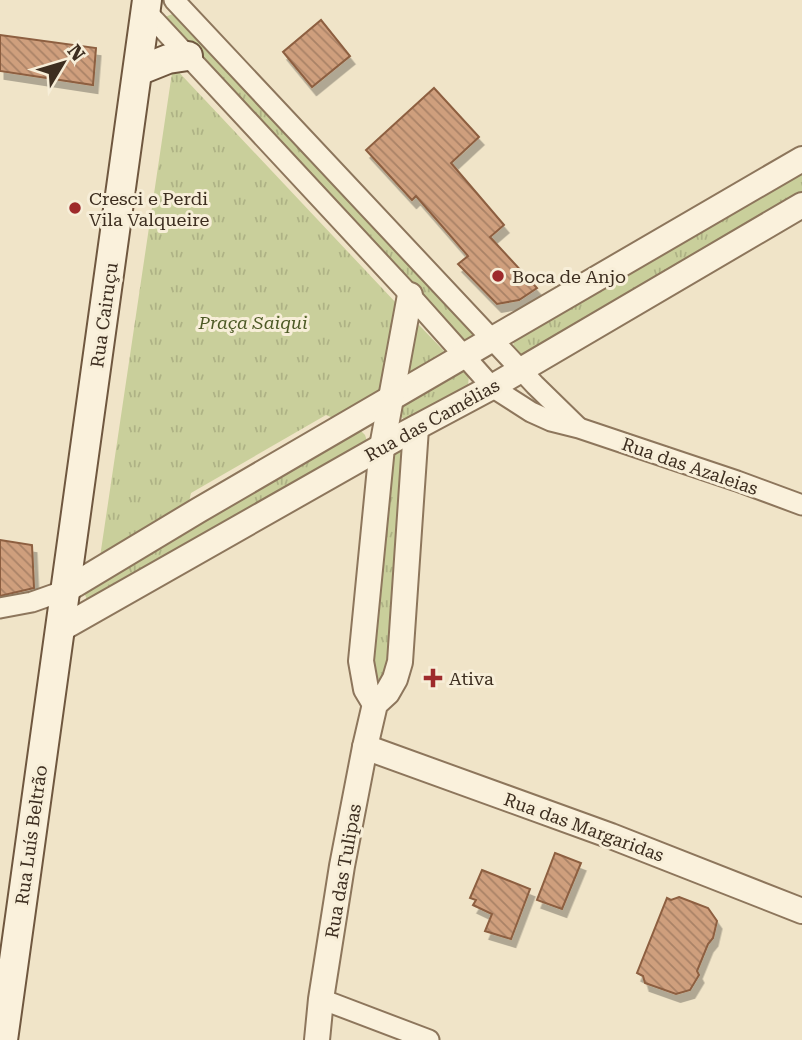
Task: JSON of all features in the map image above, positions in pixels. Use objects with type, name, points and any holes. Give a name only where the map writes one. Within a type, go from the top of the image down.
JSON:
[{"type":"main road","name":"Rua Cairuçu","points":[[59,630],[146,5]]},
{"type":"main road","points":[[138,71],[168,59],[188,56]]},
{"type":"main road","name":"Rua Luís Beltrão","points":[[2,1040],[59,630]]},
{"type":"street","points":[[174,0],[522,369]]},
{"type":"street","points":[[146,5],[188,56],[492,387]]},
{"type":"street","points":[[0,608],[32,602],[66,590],[802,159]]},
{"type":"street","points":[[307,184],[328,164]]},
{"type":"street","name":"Rua das Camélias","points":[[59,630],[492,387],[802,205]]},
{"type":"street","points":[[375,704],[366,689],[361,661],[382,447],[410,295]]},
{"type":"street","name":"Rua das Azaleias","points":[[522,369],[579,428]]},
{"type":"street","name":"Rua das Azaleias","points":[[492,387],[531,412],[551,421],[579,428],[802,505]]},
{"type":"street","name":"Rua das Tulipas","points":[[317,1040],[342,866],[365,747],[375,704],[387,693],[400,662],[416,428]]},
{"type":"street","name":"Rua das Margaridas","points":[[365,747],[623,841],[802,911]]},
{"type":"street","points":[[321,999],[429,1040]]},
{"type":"green space","points":[[175,13],[474,331],[470,339],[463,343],[165,17]]},
{"type":"green space","name":"Praça Saiqui","points":[[173,66],[397,304],[378,396],[338,420],[326,415],[191,493],[188,506],[100,557]]},
{"type":"green space","points":[[802,168],[802,194],[521,357],[513,348],[514,340]]},
{"type":"green space","points":[[419,325],[444,351],[445,358],[403,384],[413,327]]},
{"type":"green space","points":[[460,369],[469,375],[468,386],[412,420],[405,420],[400,416],[400,406]]},
{"type":"green space","points":[[360,430],[367,441],[88,602],[83,590]]},
{"type":"green space","points":[[408,445],[390,673],[377,679],[371,678],[388,456]]},
{"type":"building","points":[[321,20],[350,56],[312,87],[283,52]]},
{"type":"building","points":[[0,35],[96,48],[93,85],[0,71]]},
{"type":"building","points":[[434,88],[479,137],[451,163],[504,225],[490,237],[537,288],[519,300],[497,304],[458,264],[468,256],[416,196],[412,200],[366,150]]},
{"type":"building","points":[[0,540],[32,545],[34,588],[0,596]]},
{"type":"building","points":[[555,853],[581,863],[562,909],[537,900]]},
{"type":"building","points":[[482,870],[530,889],[511,939],[485,931],[492,914],[473,905],[476,900],[470,898]]},
{"type":"building","points":[[679,897],[708,908],[717,921],[713,938],[697,971],[699,975],[690,990],[676,994],[645,983],[643,976],[637,973],[667,898],[671,900]]},
{"type":"place","name":"Cresci e Perdi Vila Valqueire","points":[[75,208]]},
{"type":"place","name":"Boca de Anjo","points":[[498,276]]},
{"type":"place","name":"Ativa","points":[[433,678]]}]
